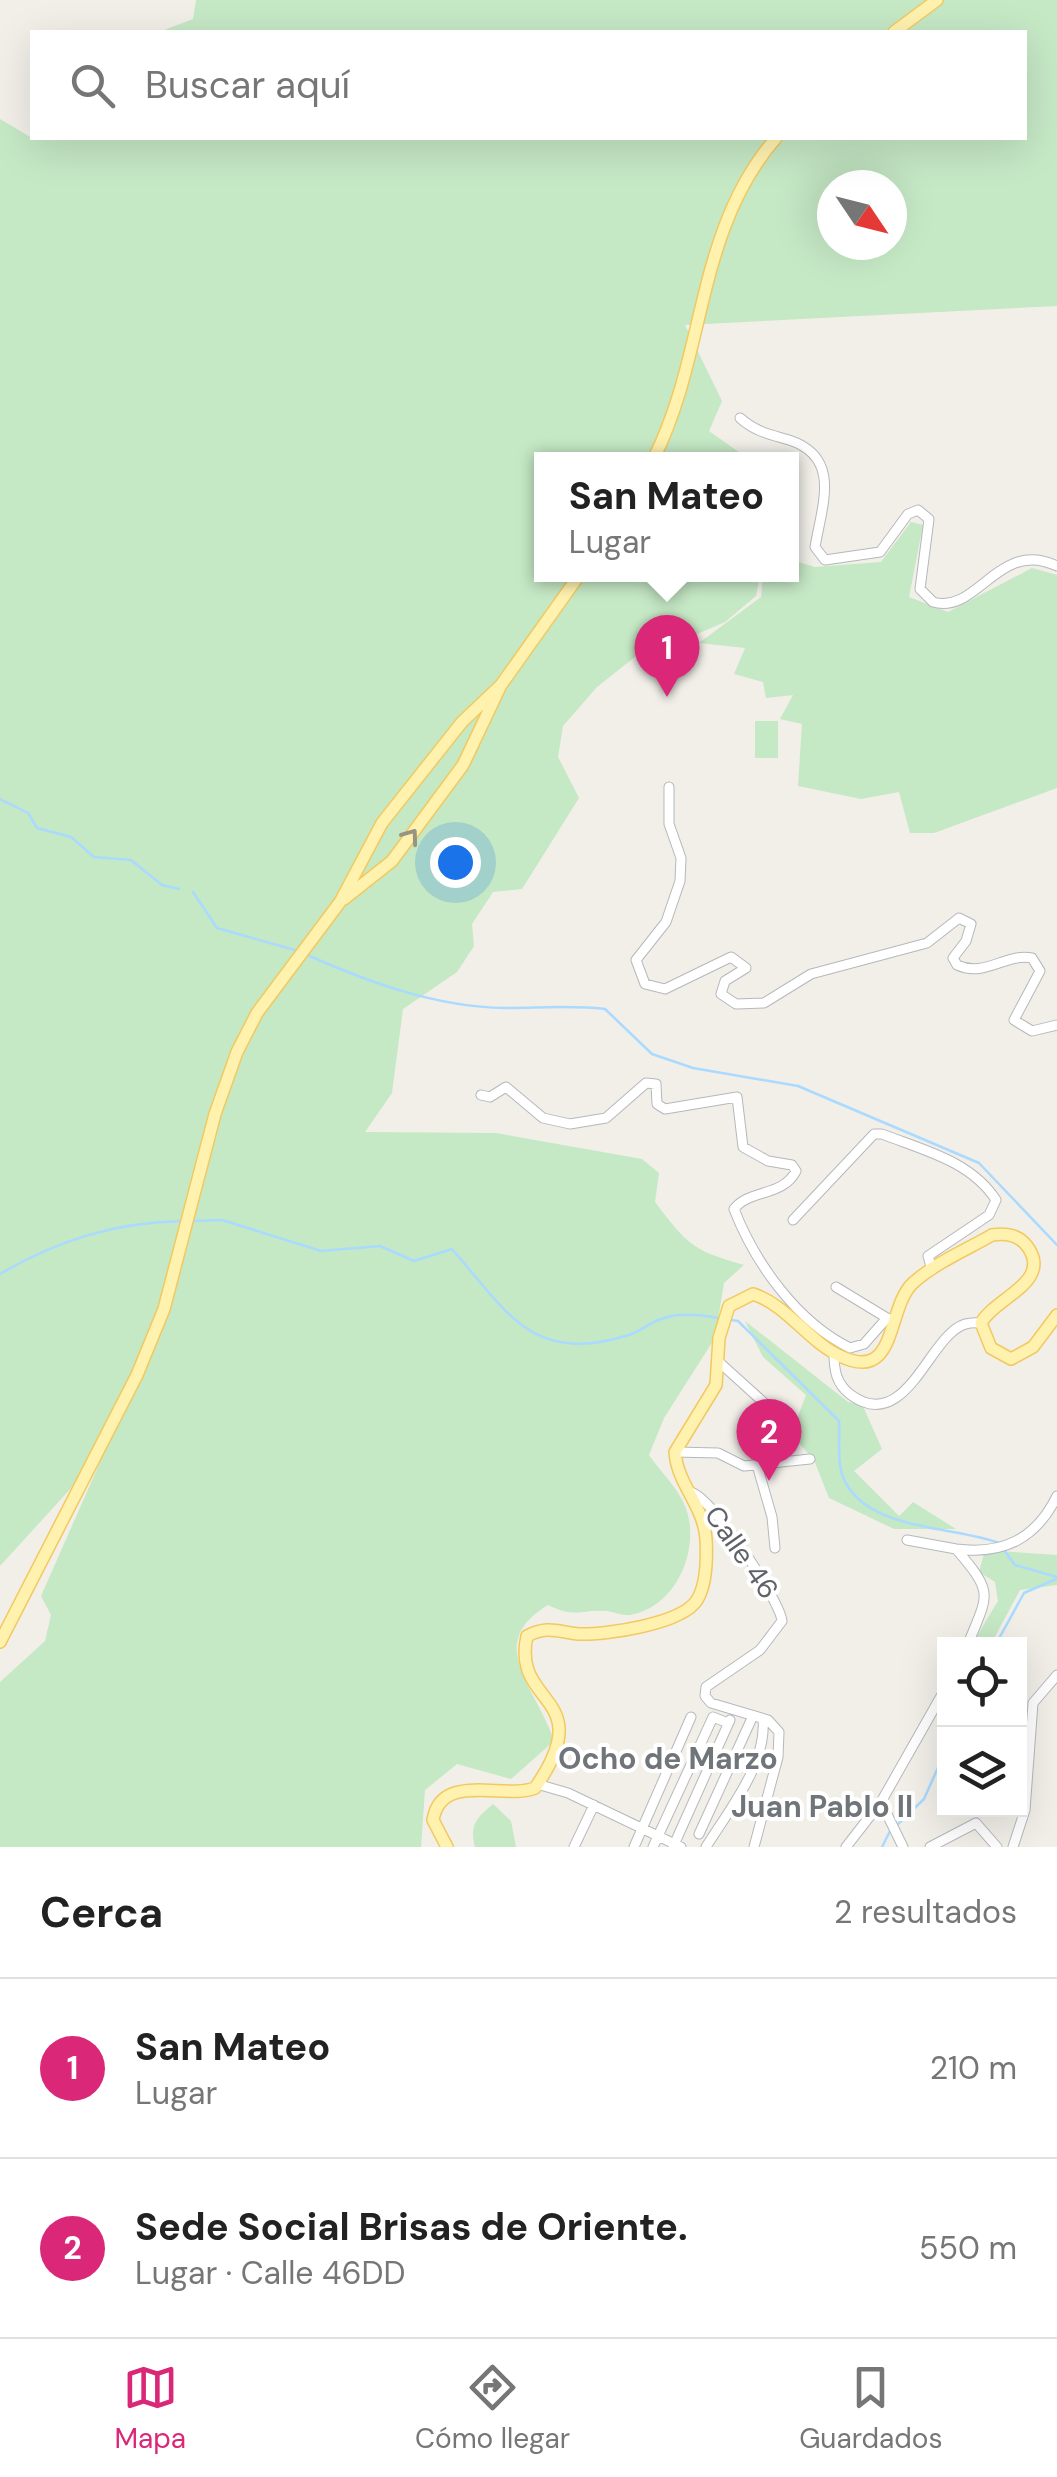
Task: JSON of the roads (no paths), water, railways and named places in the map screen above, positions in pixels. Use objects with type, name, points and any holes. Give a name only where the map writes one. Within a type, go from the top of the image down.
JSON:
[{"type":"main road","points":[[897,30],[937,0]]},
{"type":"main road","points":[[657,452],[680,388],[706,272],[725,217],[758,157],[774,140]]},
{"type":"main road","points":[[0,1642],[137,1374],[183,1246],[215,1114],[237,1052],[265,1002],[338,905],[382,823],[467,717],[502,684],[575,582]]},
{"type":"main road","points":[[338,905],[384,870],[480,738],[502,684]]},
{"type":"main road","points":[[467,717],[486,721]]},
{"type":"main road","points":[[467,717],[480,738]]},
{"type":"main road","points":[[363,859],[384,870]]},
{"type":"main road","points":[[363,859],[369,883]]},
{"type":"main road","points":[[447,1847],[433,1820],[442,1801],[465,1789],[512,1794],[537,1784],[562,1736],[556,1714],[525,1662],[527,1636],[550,1628],[576,1634],[630,1628],[691,1608],[702,1588],[704,1523],[691,1492],[678,1474],[675,1452],[716,1385],[722,1320],[740,1298],[753,1294],[768,1299],[834,1354],[856,1364],[870,1361],[882,1352],[891,1320],[906,1290],[992,1235],[1018,1237],[1026,1244],[1033,1256],[1033,1272],[1026,1284],[997,1302],[980,1323],[990,1348],[1011,1360],[1033,1347],[1057,1315]]},
{"type":"street","points":[[740,418],[768,436],[799,444],[820,460],[826,479],[815,547],[825,560],[880,552],[908,514],[918,510],[929,519],[920,589],[933,602],[952,602],[1025,557],[1057,566]]},
{"type":"street","points":[[669,788],[669,824],[681,873],[666,922],[636,960],[646,984],[665,990],[731,957],[746,968],[725,981],[721,994],[736,1004],[764,1003],[833,966],[887,957],[928,943],[958,918],[971,924],[971,931],[953,958],[957,965],[978,970],[1014,957],[1032,958],[1040,971],[1014,1020],[1032,1031],[1057,1025]]},
{"type":"street","points":[[481,1095],[493,1096],[506,1087],[543,1118],[570,1124],[606,1118],[646,1084],[656,1084],[657,1104],[665,1110],[736,1096],[740,1102],[738,1136],[743,1147],[796,1171],[790,1182],[736,1205],[736,1214],[769,1273],[823,1332],[856,1348],[891,1320],[836,1286]]},
{"type":"street","points":[[792,1220],[859,1146],[874,1134],[882,1134],[955,1163],[977,1177],[996,1200],[988,1215],[928,1256],[932,1270]]},
{"type":"street","points":[[834,1354],[834,1371],[840,1383],[864,1401],[877,1402],[913,1386],[934,1352],[958,1327],[980,1323]]},
{"type":"street","points":[[720,1362],[782,1419]]},
{"type":"street","points":[[675,1452],[718,1453],[736,1464],[810,1459]]},
{"type":"street","points":[[757,1465],[772,1517],[775,1548]]},
{"type":"street","name":"Calle 46","points":[[691,1492],[708,1501],[720,1514],[754,1572],[781,1607],[782,1621],[760,1650],[706,1687],[705,1696],[711,1704],[734,1713]]},
{"type":"street","points":[[908,1540],[956,1549],[1007,1546],[1026,1538],[1040,1525],[1057,1496]]},
{"type":"street","points":[[956,1549],[983,1586],[988,1601],[971,1637]]},
{"type":"street","points":[[1013,1847],[1024,1810],[1033,1703],[1057,1675]]},
{"type":"street","points":[[846,1847],[881,1802],[937,1703]]},
{"type":"street","points":[[537,1784],[642,1829],[656,1842],[676,1846],[734,1713],[774,1722],[781,1738],[754,1847]]},
{"type":"street","points":[[634,1847],[692,1717]]},
{"type":"street","points":[[656,1842],[713,1717],[728,1724]]},
{"type":"street","points":[[699,1834],[758,1718]]},
{"type":"street","points":[[706,1847],[762,1742],[758,1718]]},
{"type":"street","points":[[881,1802],[902,1847]]},
{"type":"street","points":[[574,1847],[594,1806]]},
{"type":"street","points":[[930,1847],[976,1823],[997,1847]]},
{"type":"waterway","points":[[0,799],[28,813],[37,828],[71,837],[94,857],[131,860],[162,885],[179,889]]},
{"type":"waterway","points":[[193,892],[217,928],[298,951]]},
{"type":"waterway","points":[[305,954],[378,983],[453,1003],[605,1009],[652,1054],[693,1068],[798,1086],[979,1163],[1057,1245]]},
{"type":"waterway","points":[[191,1221],[222,1220],[321,1251],[380,1246],[414,1261],[452,1249],[507,1313],[545,1338],[568,1343],[596,1343],[629,1335],[670,1316],[718,1318]]},
{"type":"waterway","points":[[0,1274],[88,1235],[134,1225],[183,1221]]},
{"type":"waterway","points":[[731,1320],[738,1321],[839,1421],[841,1471],[854,1495],[890,1517],[999,1543]]},
{"type":"waterway","points":[[1004,1550],[1015,1565],[1057,1577]]},
{"type":"waterway","points":[[1000,1637],[1024,1593],[1056,1579]]},
{"type":"waterway","points":[[896,1826],[924,1799],[937,1770]]},
{"type":"waterway","points":[[882,1847],[890,1831]]},
{"type":"place","name":"San Mateo","points":[[667,697]]},
{"type":"place","name":"Sede Social Brisas de Oriente.","points":[[769,1481]]},
{"type":"district","name":"Ocho de Marzo","points":[[668,1759]]},
{"type":"district","name":"Juan Pablo II","points":[[822,1807]]}]
